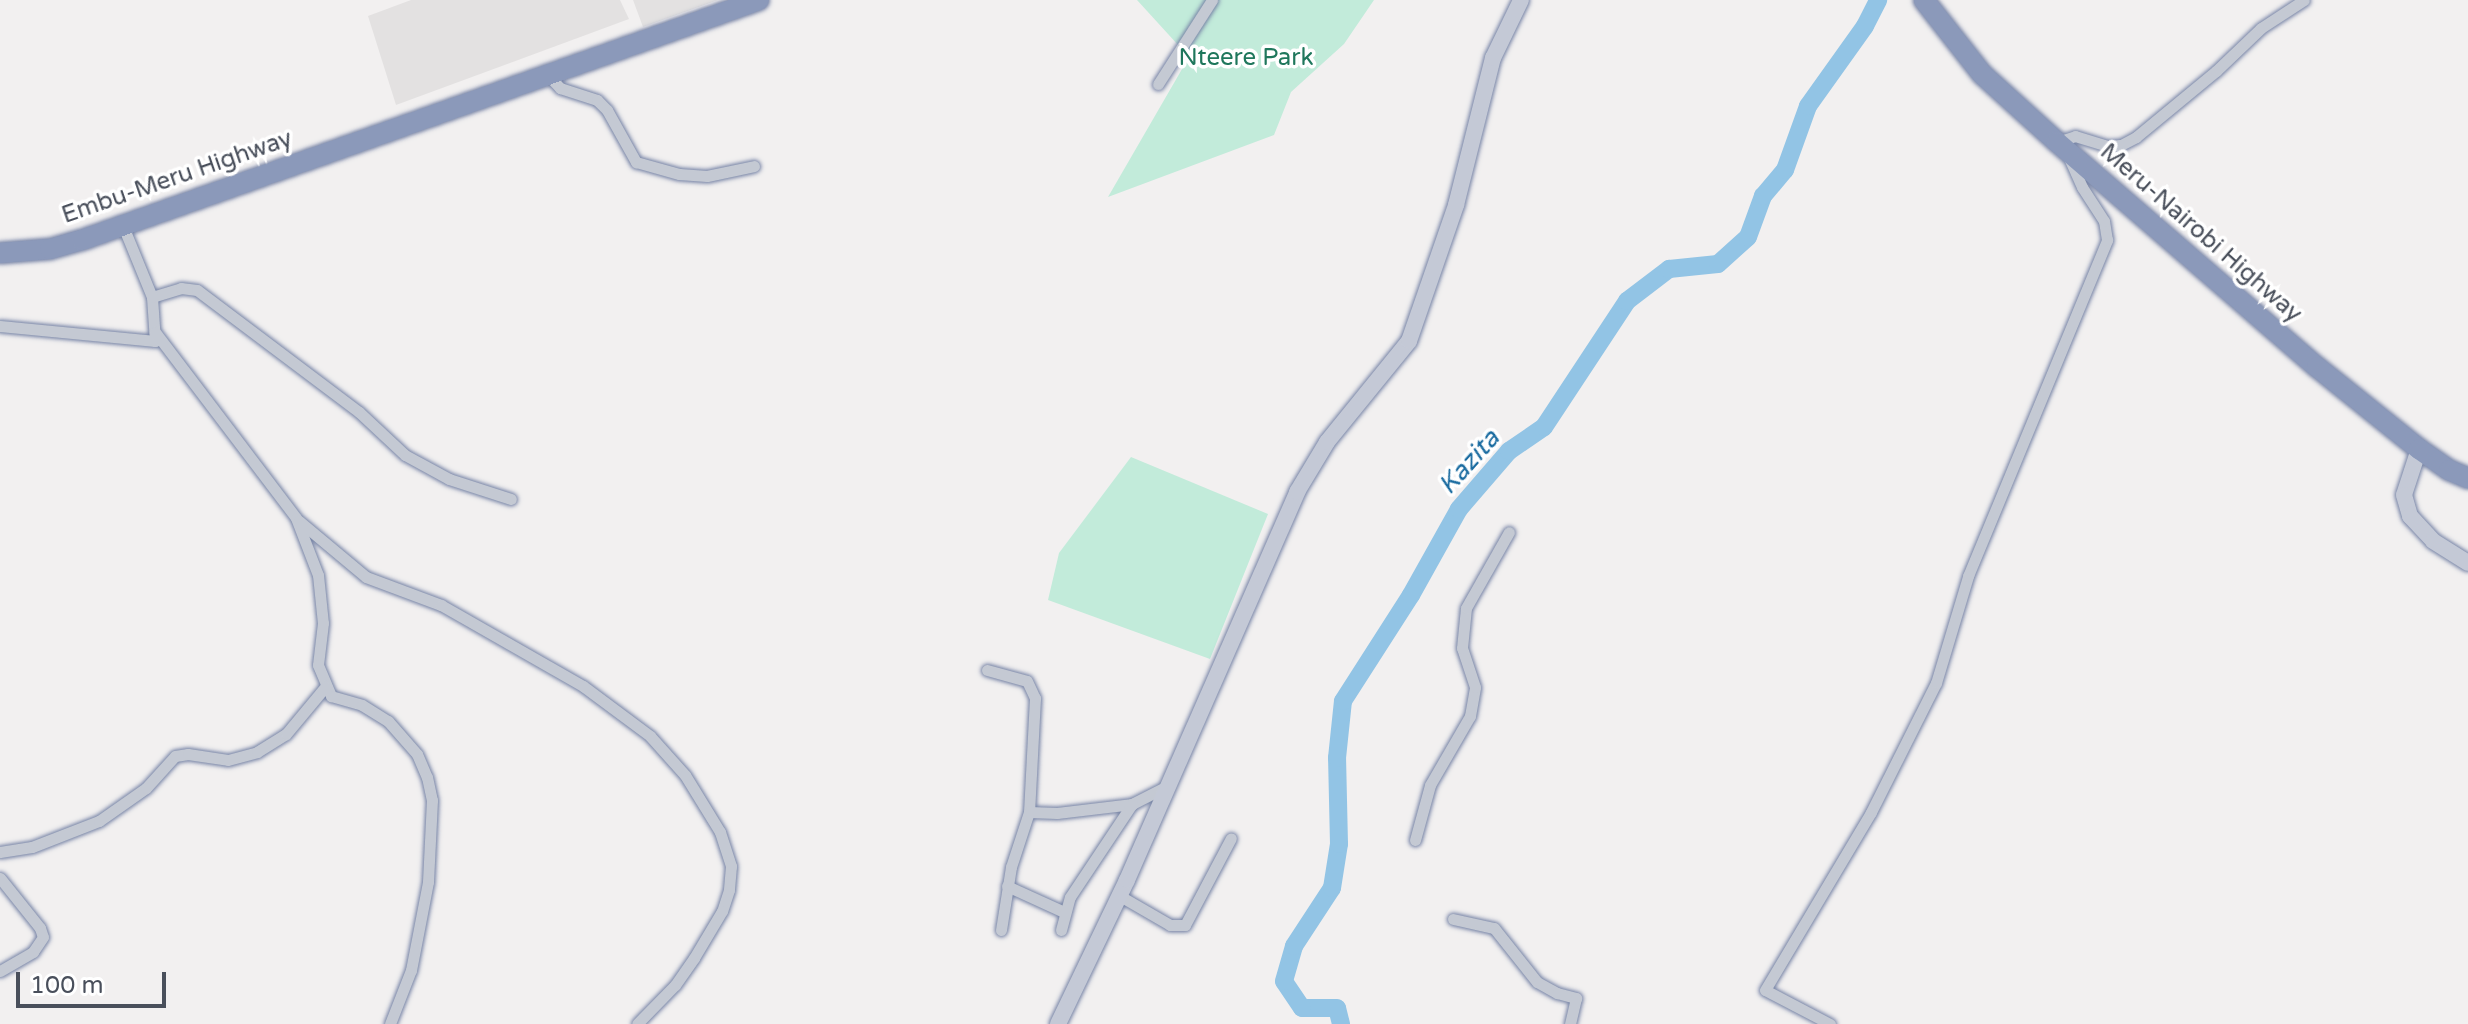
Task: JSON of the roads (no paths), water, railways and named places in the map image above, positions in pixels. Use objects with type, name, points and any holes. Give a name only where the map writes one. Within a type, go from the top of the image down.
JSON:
[{"type":"highway","points":[[548,75],[759,0]]},
{"type":"highway","name":"Meru-Nairobi Highway","points":[[1924,0],[1982,74],[2061,146],[2317,367],[2419,449],[2449,470],[2468,477]]},
{"type":"highway","name":"Embu-Meru Highway","points":[[0,253],[50,249],[123,226],[548,75]]},
{"type":"street","points":[[1158,84],[1212,0]]},
{"type":"street","points":[[1058,1024],[1171,783],[1297,492],[1327,442],[1409,341],[1456,205],[1493,58],[1521,0]]},
{"type":"street","points":[[1830,1024],[1765,990],[1832,881],[1936,683],[1968,576],[2107,240],[2104,221],[2061,146],[2075,136],[2107,146],[2121,145],[2136,137],[2216,71],[2261,28],[2304,0]]},
{"type":"street","points":[[548,75],[560,88],[597,100],[607,110],[636,162],[679,174],[707,176],[754,166]]},
{"type":"street","points":[[123,226],[152,297],[155,337],[296,518],[366,577],[441,605],[583,686],[650,736],[685,775],[720,832],[731,866],[729,890],[722,911],[694,958],[675,985],[637,1024]]},
{"type":"street","points":[[152,297],[181,288],[197,290],[359,412],[405,455],[449,479],[511,499]]},
{"type":"street","points":[[0,326],[155,337]]},
{"type":"street","points":[[2419,449],[2404,495],[2410,516],[2433,541],[2468,563]]},
{"type":"street","points":[[296,518],[318,575],[323,623],[318,665],[326,686],[331,696],[375,711],[404,735],[417,754],[432,800],[428,882],[420,931],[411,970],[390,1024]]},
{"type":"street","points":[[1415,840],[1430,785],[1470,716],[1475,687],[1462,640],[1466,608],[1509,532]]},
{"type":"street","points":[[987,670],[1027,681],[1035,698],[1029,812],[1007,886],[1001,930]]},
{"type":"street","points":[[0,852],[32,847],[99,821],[146,788],[175,756],[188,754],[228,760],[257,752],[286,734],[326,686]]},
{"type":"street","points":[[1029,812],[1057,813],[1132,804],[1171,783]]},
{"type":"street","points":[[1061,930],[1064,912],[1080,881],[1132,804]]},
{"type":"street","points":[[1120,896],[1170,925],[1185,925],[1231,838]]},
{"type":"street","points":[[0,878],[40,928],[43,937],[33,952],[0,971]]},
{"type":"street","points":[[1007,886],[1064,912]]},
{"type":"street","points":[[1453,919],[1494,928],[1537,982],[1557,993],[1576,998],[1570,1024]]},
{"type":"waterway","name":"Kazita","points":[[1341,1024],[1337,1008],[1302,1008],[1284,981],[1294,946],[1332,888],[1339,844],[1337,758],[1343,701],[1411,595],[1459,509],[1509,451],[1544,427],[1627,301],[1669,269],[1718,264],[1748,237],[1763,196],[1785,170],[1808,106],[1865,26],[1878,0]]},
{"type":"park label","name":"Nteere Park","points":[[1246,58]]}]
